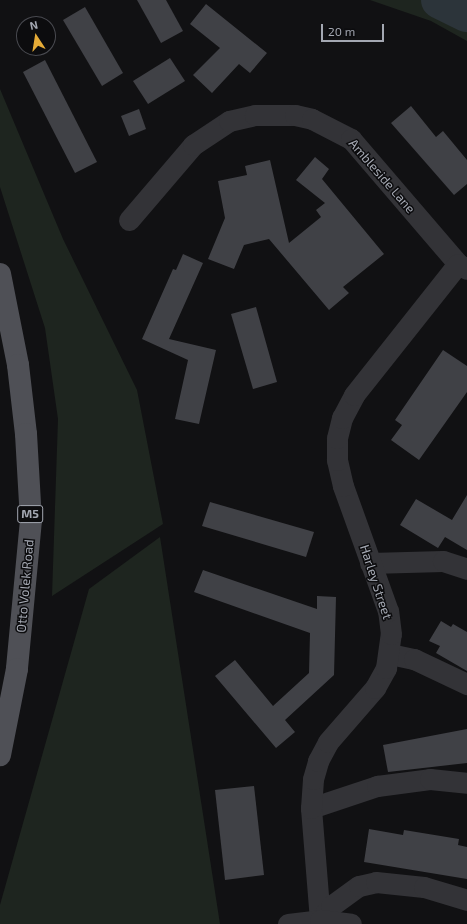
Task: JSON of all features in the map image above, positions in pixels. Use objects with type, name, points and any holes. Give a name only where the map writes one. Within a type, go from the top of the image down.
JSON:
[{"type":"main road","name":"Otto Volek Road","points":[[0,274],[18,365],[26,434],[30,520],[18,669],[0,755]]},
{"type":"street","name":"Ambleside Lane","points":[[129,220],[193,145],[229,121],[255,115],[295,115],[312,119],[351,139],[463,266]]},
{"type":"street","name":"Harley Street","points":[[320,920],[312,808],[313,779],[318,762],[328,742],[376,688],[386,668],[390,654],[392,634],[388,611],[343,486],[337,460],[337,438],[342,418],[354,395],[463,266]]},
{"type":"street","points":[[370,563],[443,561],[467,569]]},
{"type":"street","points":[[390,654],[414,659],[467,684]]},
{"type":"street","points":[[312,808],[372,788],[398,782],[430,779],[467,783]]},
{"type":"street","points":[[320,920],[331,906],[359,886],[376,882],[424,887],[467,900]]},
{"type":"street","points":[[288,924],[320,920],[351,924]]},
{"type":"shaded area","points":[[370,0],[467,0],[467,41],[431,21]]},
{"type":"shaded area","points":[[0,89],[63,239],[137,390],[163,524],[52,596],[58,419],[45,328],[0,187]]},
{"type":"shaded area","points":[[160,537],[220,924],[0,924],[0,905],[89,589]]},
{"type":"building","points":[[137,0],[166,0],[183,31],[161,43]]},
{"type":"building","points":[[206,4],[267,53],[250,73],[239,64],[212,93],[193,75],[220,48],[190,24]]},
{"type":"building","points":[[85,7],[123,73],[102,86],[63,20]]},
{"type":"building","points":[[170,58],[185,81],[148,104],[133,81]]},
{"type":"building","points":[[45,60],[97,162],[75,173],[23,72]]},
{"type":"building","points":[[411,106],[436,137],[443,131],[467,160],[467,184],[454,195],[391,123]]},
{"type":"building","points":[[139,109],[146,129],[129,136],[121,116]]},
{"type":"building","points":[[315,157],[329,169],[322,179],[384,254],[343,287],[349,293],[329,310],[269,239],[244,245],[234,269],[208,259],[225,218],[218,181],[247,175],[245,166],[270,160],[289,243],[321,217],[316,210],[325,203],[296,180]]},
{"type":"building","points":[[183,254],[203,263],[169,339],[216,350],[199,424],[175,419],[188,360],[142,339],[173,269],[176,270]]},
{"type":"building","points":[[256,307],[277,382],[253,389],[231,314]]},
{"type":"building","points":[[443,350],[467,366],[467,392],[419,460],[391,440],[402,425],[395,420]]},
{"type":"building","points":[[467,495],[467,550],[445,537],[438,548],[400,525],[416,499],[452,520]]},
{"type":"building","points":[[210,502],[314,532],[306,557],[202,526]]},
{"type":"building","points":[[203,570],[317,609],[317,596],[336,597],[334,675],[285,720],[295,732],[276,748],[215,676],[235,660],[273,706],[309,673],[310,633],[194,592]]},
{"type":"building","points":[[441,621],[451,627],[453,624],[467,632],[467,671],[436,653],[440,646],[429,641]]},
{"type":"building","points":[[467,729],[467,763],[388,772],[383,745]]},
{"type":"building","points":[[254,786],[264,875],[225,880],[215,790]]},
{"type":"building","points":[[369,829],[403,835],[404,830],[459,839],[458,845],[467,847],[467,879],[364,862]]},
{"type":"waterway","points":[[440,0],[467,13]]}]
